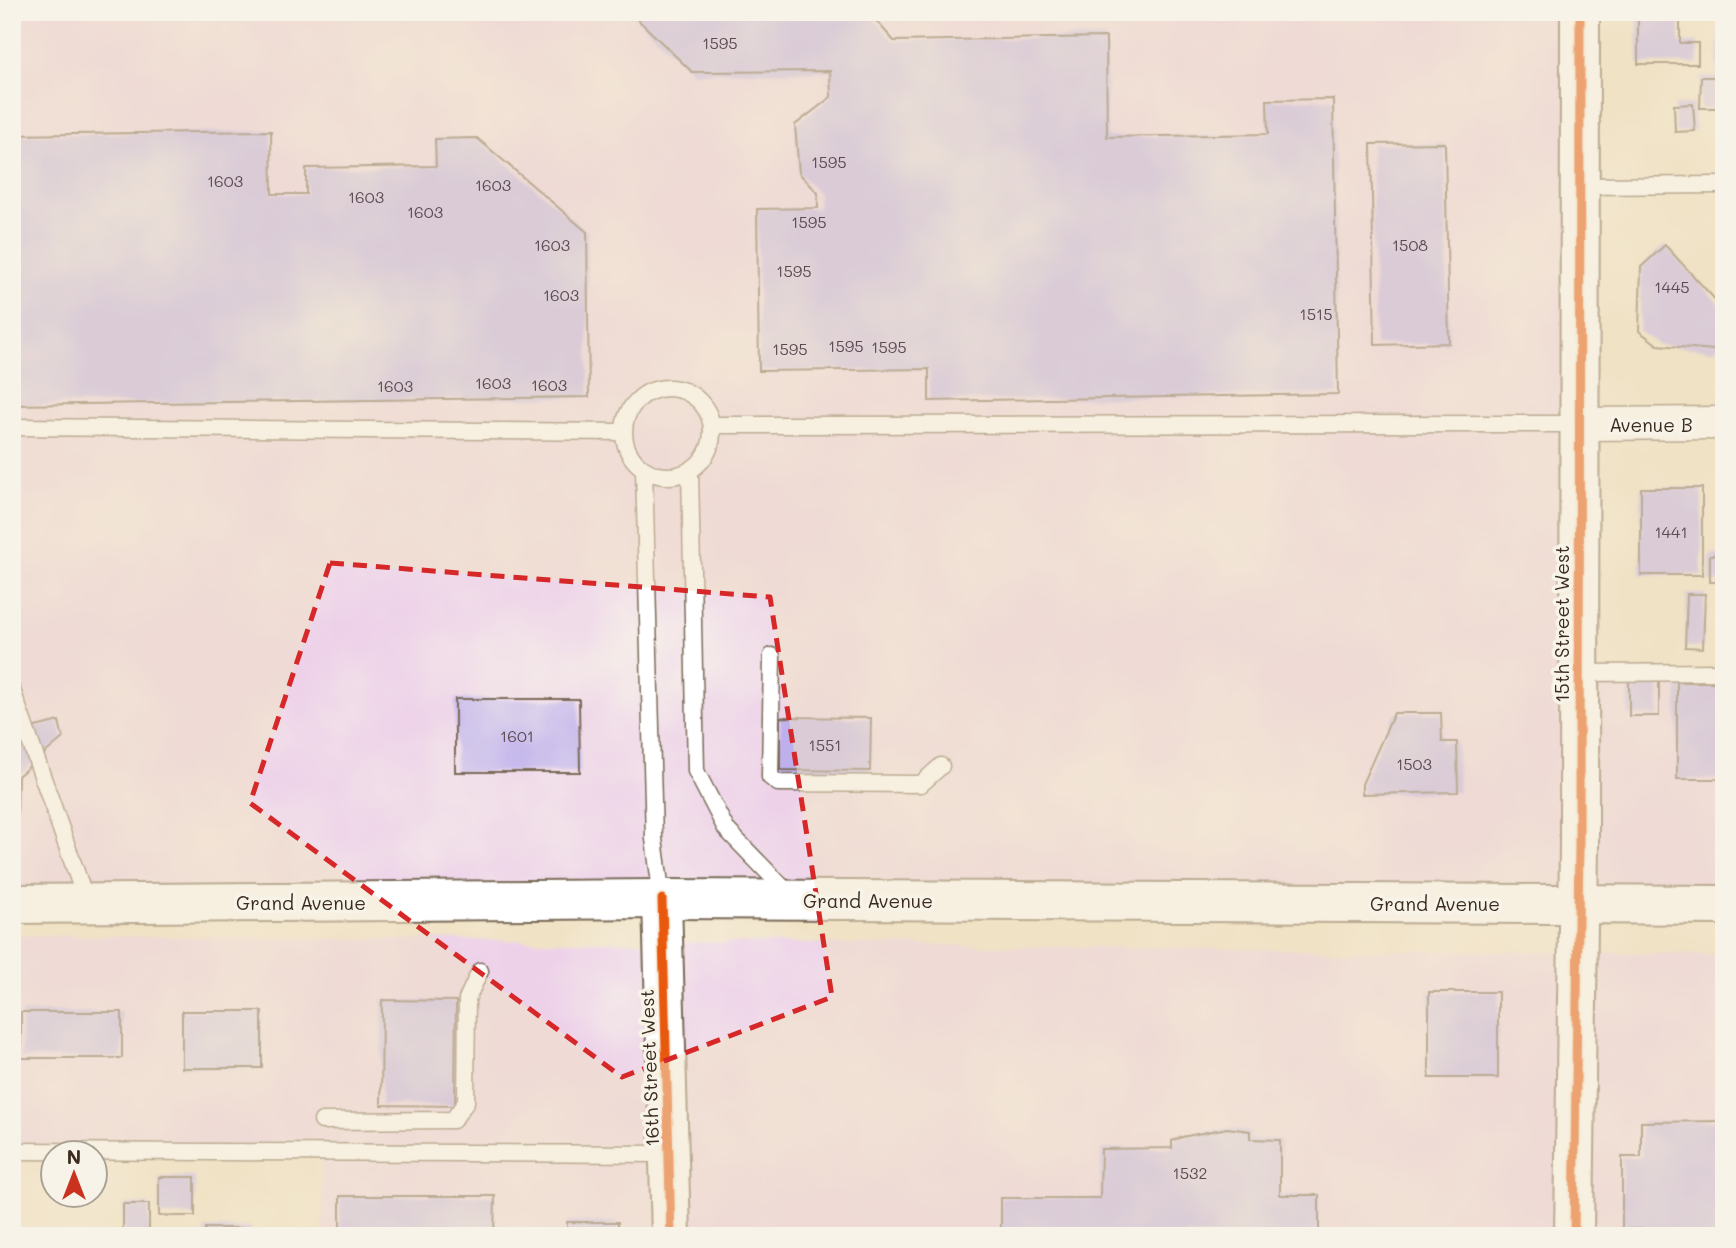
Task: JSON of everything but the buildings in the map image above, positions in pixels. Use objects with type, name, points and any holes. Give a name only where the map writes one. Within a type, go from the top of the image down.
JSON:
[{"type":"main road","name":"15th Street West","points":[[1574,1236],[1578,904],[1580,12]]},
{"type":"main road","name":"Grand Avenue","points":[[12,904],[662,899],[1724,905]]},
{"type":"main road","name":"16th Street West","points":[[662,899],[671,1236]]},
{"type":"street","name":"Avenue B","points":[[1579,424],[1724,423]]},
{"type":"lane","points":[[1580,186],[1724,185]]},
{"type":"lane","points":[[670,387],[695,396],[704,404],[713,425],[709,451],[701,462],[691,470],[669,476],[644,469],[626,447],[626,417],[633,404],[644,394],[657,389],[670,387]]},
{"type":"lane","points":[[713,425],[1579,424]]},
{"type":"lane","points":[[12,427],[624,432]]},
{"type":"lane","points":[[644,469],[654,839],[662,899]]},
{"type":"lane","points":[[691,470],[696,771],[726,829],[795,900]]},
{"type":"lane","points":[[772,656],[770,777],[778,783],[922,784],[941,766]]},
{"type":"lane","points":[[1578,673],[1724,672]]},
{"type":"lane","points":[[12,690],[87,903]]},
{"type":"lane","points":[[322,1121],[453,1120],[466,1102],[467,999],[480,971]]},
{"type":"lane","points":[[12,1151],[669,1154]]},
{"type":"highlighted area","points":[[330,563],[770,597],[832,997],[622,1077],[250,803]]},
{"type":"shaded area","points":[[12,12],[1580,12],[1579,672],[1724,672],[1724,905],[12,904]]},
{"type":"shaded area","points":[[12,935],[1724,954],[1724,1236],[323,1236],[322,1153],[108,1152],[108,1140],[38,1140],[38,1151],[12,1151]]},
{"type":"cycle path","points":[[1574,1236],[1579,845],[1580,12]]},
{"type":"cycle path","points":[[662,899],[671,1236]]}]
